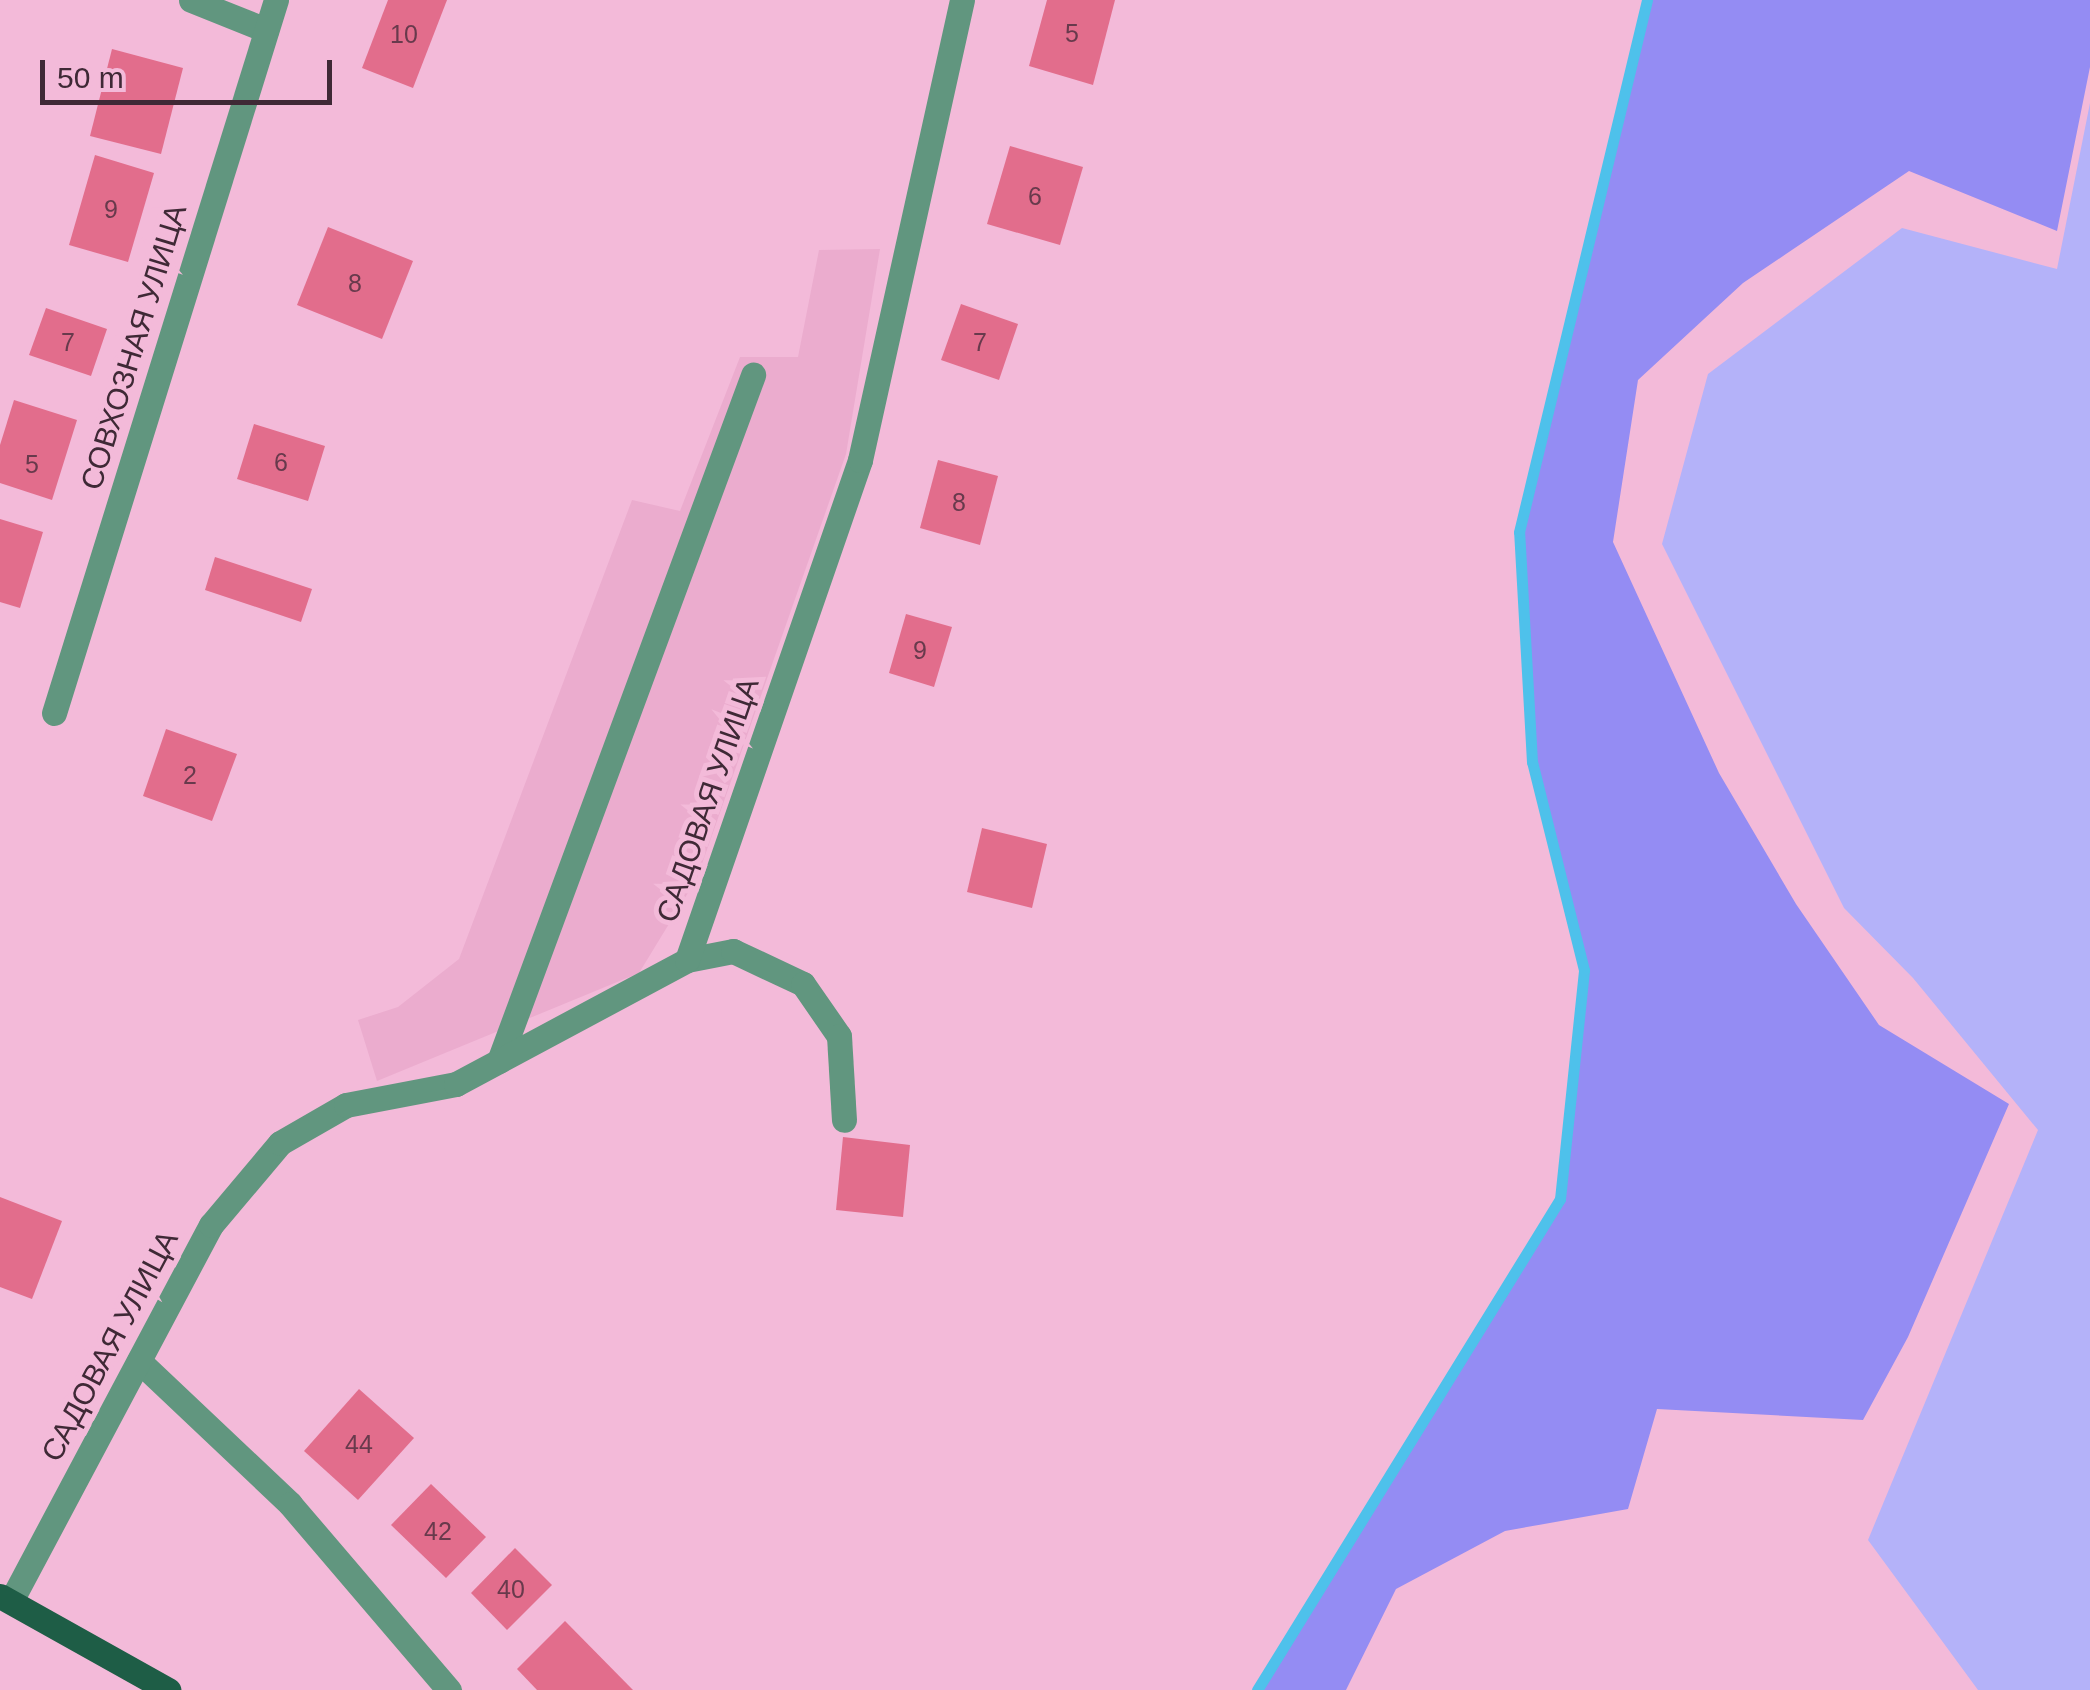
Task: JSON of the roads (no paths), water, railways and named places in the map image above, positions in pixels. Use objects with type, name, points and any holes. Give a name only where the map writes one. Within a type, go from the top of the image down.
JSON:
[{"type":"main road","points":[[6,1599],[168,1690]]},
{"type":"street","points":[[191,0],[266,30]]},
{"type":"street","name":"СОВХОЗНАЯ УЛИЦА","points":[[54,713],[276,0]]},
{"type":"street","name":"САДОВАЯ УЛИЦА","points":[[6,1599],[211,1225],[280,1143],[346,1106],[456,1084],[687,960],[860,460],[962,0]]},
{"type":"street","points":[[499,1061],[754,374]]},
{"type":"street","points":[[687,960],[733,950],[803,984],[839,1036],[844,1120]]},
{"type":"street","points":[[139,1361],[290,1504],[449,1690]]},
{"type":"waterway","points":[[1257,1690],[1560,1199],[1584,970],[1532,762],[1519,532],[1647,0]]}]
